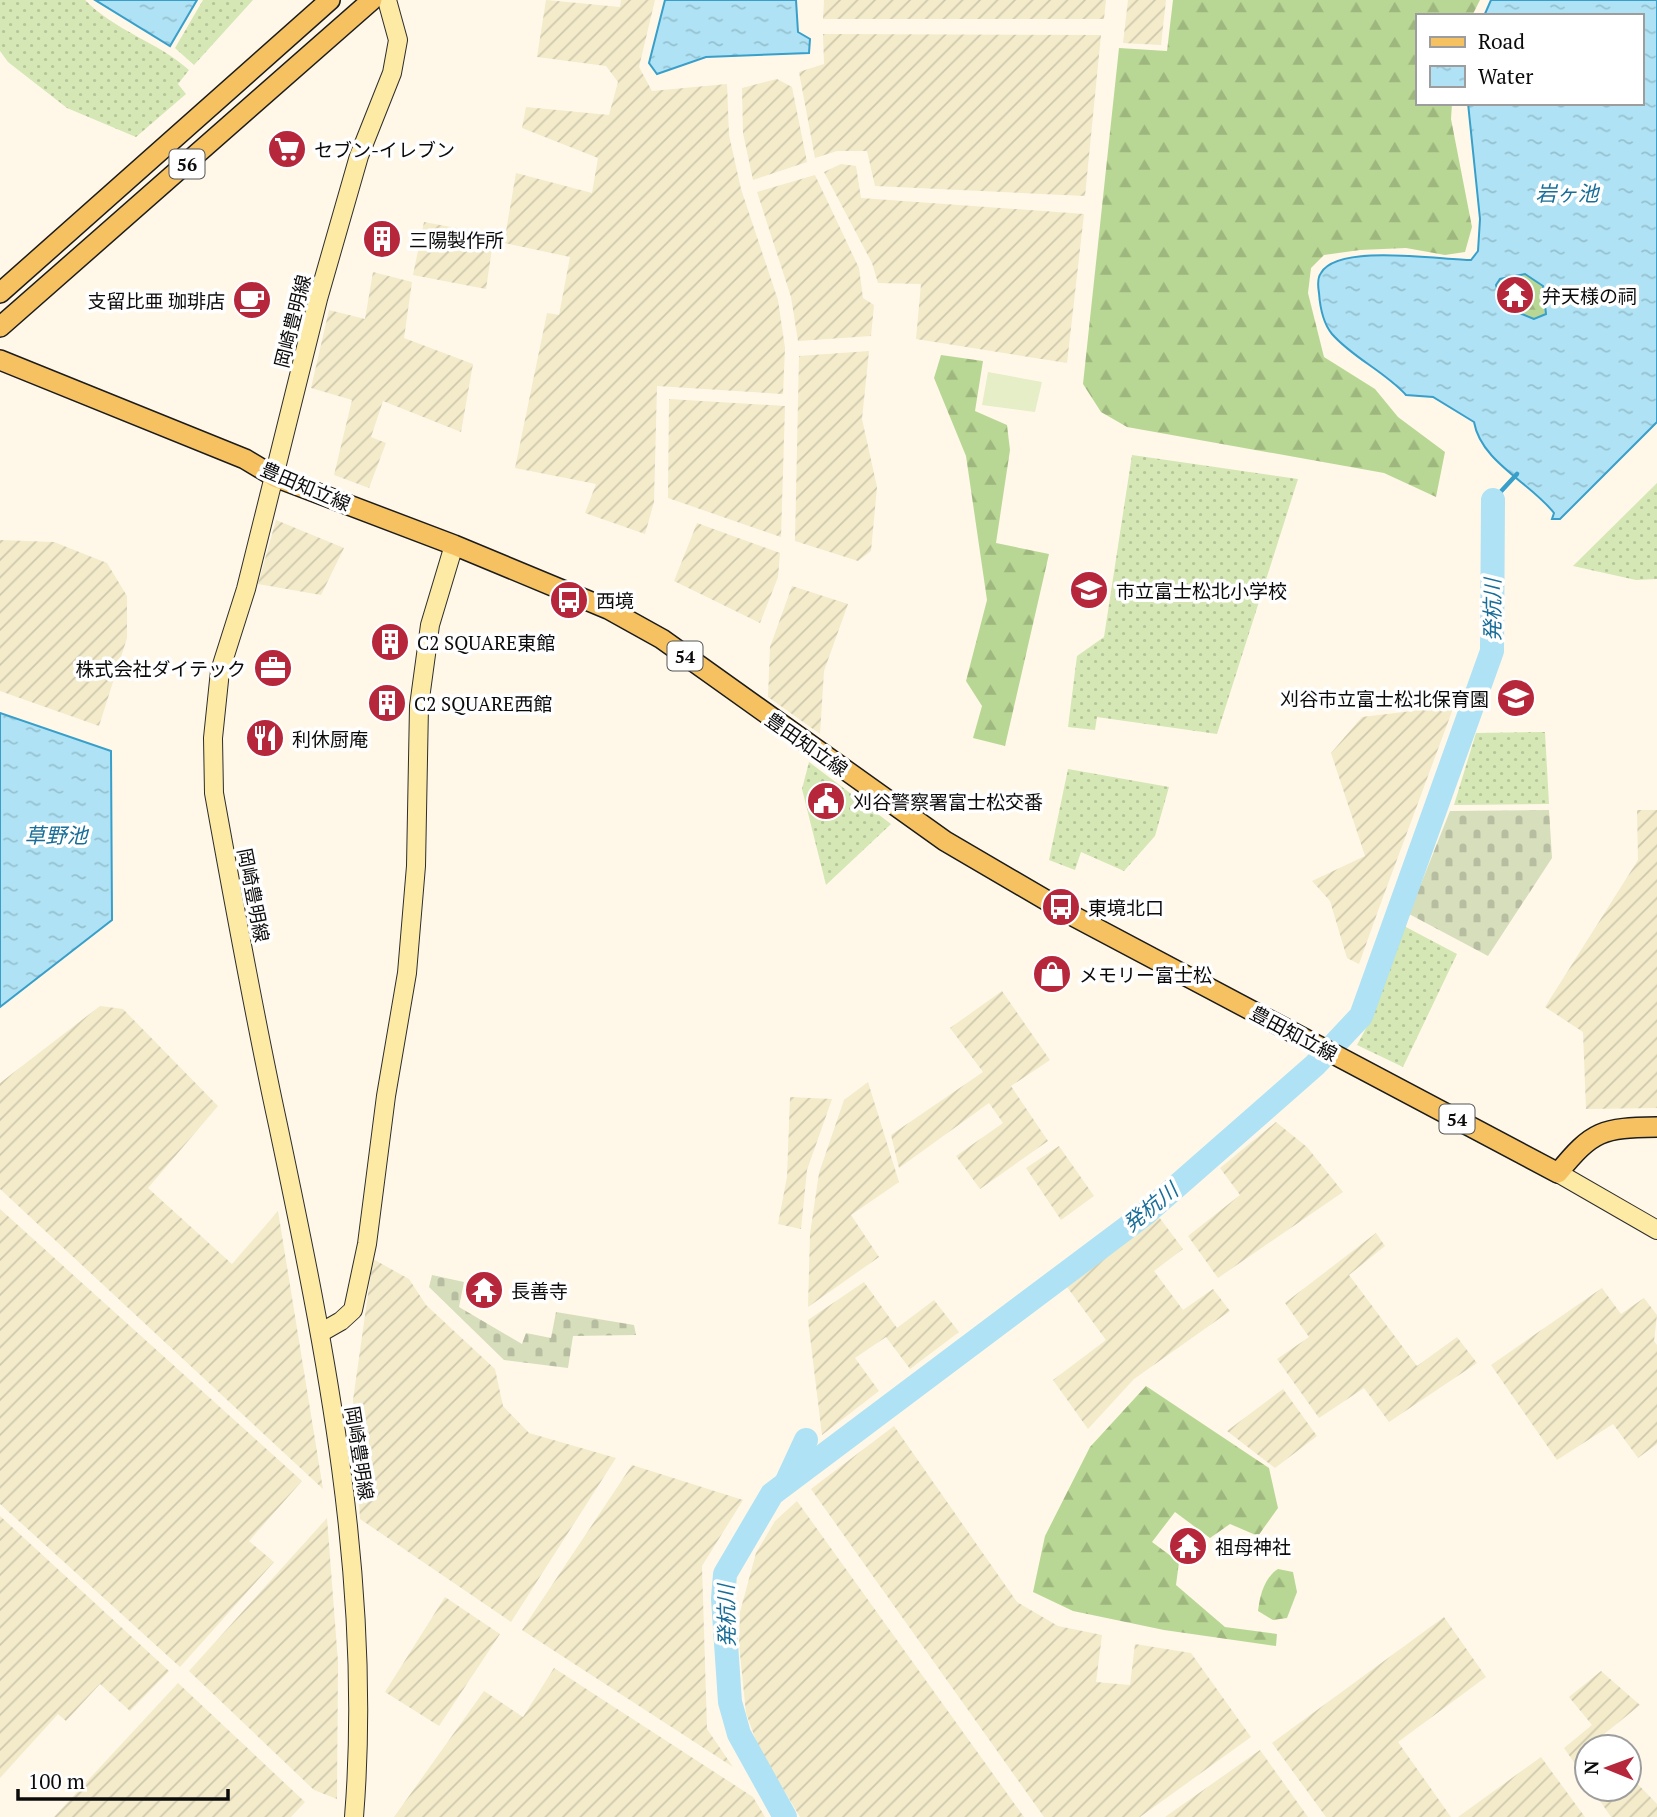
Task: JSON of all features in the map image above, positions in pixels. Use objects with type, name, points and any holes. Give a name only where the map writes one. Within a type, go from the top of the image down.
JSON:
[{"type":"main road","name":"56","points":[[0,293],[330,0]]},
{"type":"main road","name":"56","points":[[0,327],[372,0]]},
{"type":"main road","name":"岡崎豊明線","points":[[354,1817],[355,1608],[347,1503],[320,1333],[214,793],[213,738],[220,671],[275,477],[318,299],[355,169],[393,73],[398,40],[387,0]]},
{"type":"main road","name":"豊田知立線","points":[[0,360],[245,459],[275,477],[454,545],[608,608],[662,639],[945,841],[1075,917],[1558,1173]]},
{"type":"main road","points":[[320,1333],[341,1321],[353,1310],[367,1244],[386,1096],[407,973],[416,866],[419,706],[429,625],[454,545]]},
{"type":"main road","points":[[1657,1127],[1611,1129],[1593,1136],[1580,1145],[1558,1173],[1657,1230]]},
{"type":"shaded area","points":[[546,0],[620,7],[621,0],[655,0],[639,67],[652,91],[727,84],[729,135],[741,189],[778,300],[785,348],[783,394],[657,386],[654,502],[645,534],[585,513],[596,484],[515,468],[547,313],[559,315],[570,257],[504,243],[516,173],[592,193],[598,158],[522,128],[526,107],[609,115],[618,82],[606,66],[537,57]]},
{"type":"shaded area","points":[[824,0],[1106,0],[1104,19],[823,19]]},
{"type":"shaded area","points":[[1128,0],[1166,0],[1161,45],[1123,43]]},
{"type":"shaded area","points":[[823,34],[1101,35],[1085,196],[875,186],[867,151],[837,151],[815,158],[799,72],[824,64]]},
{"type":"shaded area","points":[[777,79],[792,87],[807,162],[753,180],[743,133],[742,88]]},
{"type":"shaded area","points":[[841,164],[856,166],[861,198],[1084,214],[1067,363],[916,339],[921,284],[878,283],[872,263],[824,172]]},
{"type":"shaded area","points":[[815,175],[859,268],[863,298],[874,305],[871,336],[798,341],[791,297],[757,192]]},
{"type":"shaded area","points":[[424,222],[494,235],[486,289],[413,275]]},
{"type":"shaded area","points":[[373,272],[412,282],[404,338],[473,364],[461,432],[383,401],[371,437],[386,443],[369,488],[334,475],[352,400],[311,388],[329,310],[365,319]]},
{"type":"shaded area","points":[[869,351],[862,419],[877,487],[871,551],[858,561],[795,541],[799,356]]},
{"type":"shaded area","points":[[669,399],[785,406],[781,537],[668,498]]},
{"type":"shaded area","points":[[276,520],[344,548],[321,595],[258,584]]},
{"type":"shaded area","points":[[697,523],[780,553],[778,577],[760,623],[674,581]]},
{"type":"shaded area","points":[[0,540],[54,542],[107,563],[127,596],[127,638],[99,726],[0,691]]},
{"type":"shaded area","points":[[792,586],[848,604],[824,671],[820,734],[768,697],[770,647]]},
{"type":"shaded area","points":[[1454,706],[1359,964],[1347,958],[1330,901],[1312,881],[1365,856],[1331,753],[1362,717]]},
{"type":"shaded area","points":[[1637,810],[1657,810],[1657,1108],[1586,1109],[1583,1032],[1545,1007],[1638,860]]},
{"type":"shaded area","points":[[1002,991],[1050,1060],[1011,1086],[1048,1141],[980,1189],[956,1156],[1003,1123],[989,1103],[899,1168],[891,1135],[983,1072],[950,1028]]},
{"type":"shaded area","points":[[100,1006],[123,1009],[218,1106],[148,1188],[232,1264],[278,1211],[323,1489],[0,1189],[0,1083]]},
{"type":"shaded area","points":[[868,1082],[899,1182],[851,1215],[879,1257],[808,1307],[810,1234],[819,1173],[844,1100]]},
{"type":"shaded area","points":[[790,1097],[832,1099],[807,1170],[801,1229],[778,1224],[787,1177]]},
{"type":"shaded area","points":[[1276,1122],[1307,1147],[1343,1192],[1218,1278],[1188,1236],[1240,1195],[1220,1168]]},
{"type":"shaded area","points":[[1059,1146],[1094,1196],[1061,1220],[1026,1168]]},
{"type":"shaded area","points":[[0,1209],[302,1481],[249,1541],[274,1562],[180,1667],[0,1504]]},
{"type":"shaded area","points":[[1159,1217],[1183,1249],[1154,1271],[1183,1310],[1213,1289],[1230,1311],[1134,1379],[1088,1429],[1053,1380],[1106,1340],[1067,1287]]},
{"type":"shaded area","points":[[1376,1233],[1385,1246],[1349,1275],[1417,1366],[1457,1337],[1477,1363],[1389,1422],[1364,1388],[1319,1418],[1277,1359],[1309,1337],[1285,1303]]},
{"type":"shaded area","points":[[373,1259],[409,1279],[426,1305],[495,1369],[503,1406],[529,1433],[616,1458],[511,1622],[360,1519],[353,1400]]},
{"type":"shaded area","points":[[864,1282],[897,1328],[934,1300],[959,1332],[910,1369],[886,1337],[855,1358],[879,1391],[822,1435],[808,1320]]},
{"type":"shaded area","points":[[1602,1288],[1621,1314],[1644,1298],[1657,1315],[1654,1341],[1657,1345],[1657,1444],[1638,1458],[1613,1424],[1557,1460],[1491,1365]]},
{"type":"shaded area","points":[[1283,1389],[1317,1436],[1275,1468],[1227,1431]]},
{"type":"shaded area","points":[[894,1426],[1017,1602],[1058,1626],[1102,1635],[1096,1682],[1130,1685],[1135,1644],[1191,1653],[1251,1737],[1140,1817],[1044,1817],[811,1489]]},
{"type":"shaded area","points":[[632,1465],[743,1500],[702,1566],[707,1729],[733,1767],[522,1630]]},
{"type":"shaded area","points":[[797,1501],[1024,1817],[800,1817],[759,1749],[746,1713],[739,1644],[740,1612],[756,1553],[775,1521]]},
{"type":"shaded area","points":[[0,1516],[169,1671],[130,1711],[100,1684],[66,1721],[58,1714],[0,1778]]},
{"type":"shaded area","points":[[327,1518],[338,1662],[337,1799],[314,1790],[189,1671]]},
{"type":"shaded area","points":[[445,1597],[500,1634],[439,1726],[385,1692]]},
{"type":"shaded area","points":[[1444,1617],[1486,1677],[1398,1742],[1451,1817],[1326,1817],[1272,1743]]},
{"type":"shaded area","points":[[554,1668],[753,1797],[765,1817],[394,1817],[484,1691],[523,1717]]},
{"type":"shaded area","points":[[1601,1671],[1640,1705],[1605,1733],[1582,1733],[1592,1725],[1569,1697]]},
{"type":"shaded area","points":[[178,1683],[305,1802],[291,1817],[54,1817]]},
{"type":"shaded area","points":[[1573,1741],[1573,1761],[1564,1748]]},
{"type":"shaded area","points":[[1260,1750],[1308,1817],[1165,1817]]},
{"type":"shaded area","points":[[1541,1757],[1585,1817],[1458,1817]]},
{"type":"shaded area","points":[[1643,1790],[1657,1804],[1657,1817],[1611,1817],[1602,1803],[1643,1803]]},
{"type":"green space","points":[[0,0],[85,0],[110,20],[189,70],[178,84],[186,94],[136,137],[67,108],[8,62],[0,51]]},
{"type":"green space","points":[[203,0],[253,0],[194,65],[175,48]]},
{"type":"green space","points":[[1173,0],[1480,0],[1473,14],[1416,14],[1416,105],[1452,105],[1451,119],[1472,227],[1465,252],[1445,255],[1406,248],[1324,255],[1311,268],[1308,293],[1324,357],[1375,389],[1398,417],[1445,452],[1436,497],[1384,473],[1127,427],[1101,412],[1083,384],[1119,48],[1167,51]]},
{"type":"green space","points":[[1525,273],[1543,286],[1546,314],[1534,319],[1515,311],[1505,303],[1496,285],[1500,279]]},
{"type":"green space","points":[[941,355],[983,361],[975,411],[1007,425],[1010,450],[996,543],[1049,554],[1005,746],[973,738],[982,706],[966,681],[987,600],[966,456],[934,378]]},
{"type":"green space","points":[[988,372],[1042,382],[1035,412],[982,405]]},
{"type":"green space","points":[[1132,455],[1298,479],[1217,734],[1097,717],[1095,730],[1068,727],[1077,656],[1104,637]]},
{"type":"green space","points":[[1657,483],[1657,579],[1636,580],[1573,566]]},
{"type":"green space","points":[[1545,732],[1549,804],[1454,805],[1476,733]]},
{"type":"green space","points":[[809,762],[891,824],[826,885],[802,789]]},
{"type":"green space","points":[[1068,769],[1169,787],[1155,836],[1124,871],[1081,852],[1075,870],[1049,860]]},
{"type":"green space","points":[[1549,810],[1552,858],[1488,956],[1409,914],[1450,811]]},
{"type":"green space","points":[[1404,926],[1457,954],[1403,1067],[1357,1045],[1370,1021]]},
{"type":"green space","points":[[432,1275],[464,1282],[459,1307],[522,1344],[526,1333],[551,1338],[556,1312],[634,1325],[636,1335],[573,1336],[568,1368],[504,1360],[429,1287]]},
{"type":"green space","points":[[1146,1386],[1269,1468],[1278,1508],[1258,1536],[1230,1524],[1210,1538],[1175,1512],[1152,1542],[1179,1562],[1176,1585],[1225,1627],[1277,1634],[1276,1646],[1164,1630],[1073,1611],[1033,1592],[1045,1536],[1090,1447]]},
{"type":"green space","points":[[1278,1569],[1293,1572],[1297,1592],[1287,1618],[1273,1620],[1258,1611],[1266,1582]]},
{"type":"water","points":[[95,0],[197,0],[170,46]]},
{"type":"water","points":[[665,0],[796,0],[798,32],[810,39],[809,53],[706,57],[657,74],[649,63]]},
{"type":"water","name":"岩ヶ池","points":[[1491,0],[1657,0],[1657,422],[1560,519],[1552,519],[1554,513],[1544,502],[1486,449],[1474,422],[1433,397],[1406,395],[1340,343],[1322,315],[1318,280],[1331,264],[1347,258],[1391,255],[1471,260],[1478,251],[1480,219],[1468,105],[1643,105],[1643,14],[1485,14]],"holes":[[[1525,274],[1543,286],[1546,314],[1534,319],[1515,311],[1501,298],[1496,285],[1500,279]]]},
{"type":"water","name":"草野池","points":[[0,713],[111,751],[112,920],[0,1007]]},
{"type":"waterway","points":[[1493,500],[1517,474]]},
{"type":"waterway","name":"発杭川","points":[[785,1817],[739,1734],[730,1702],[723,1599],[725,1574],[772,1494],[1145,1214],[1315,1065],[1361,1016],[1492,651],[1493,500]]},
{"type":"waterway","points":[[787,1481],[806,1440]]},
{"type":"place","name":"セブン-イレブン","points":[[287,149]]},
{"type":"place","name":"三陽製作所","points":[[382,239]]},
{"type":"place","name":"弁天様の祠","points":[[1515,295]]},
{"type":"place","name":"支留比亜 珈琲店","points":[[252,300]]},
{"type":"place","name":"市立富士松北小学校","points":[[1089,590]]},
{"type":"place","name":"西境","points":[[569,600]]},
{"type":"place","name":"C2 SQUARE東館","points":[[390,642]]},
{"type":"place","name":"株式会社ダイテック","points":[[273,668]]},
{"type":"place","name":"刈谷市立富士松北保育園","points":[[1516,698]]},
{"type":"place","name":"C2 SQUARE西館","points":[[387,703]]},
{"type":"place","name":"利休厨庵","points":[[265,738]]},
{"type":"place","name":"刈谷警察署富士松交番","points":[[826,801]]},
{"type":"place","name":"東境北口","points":[[1061,907]]},
{"type":"place","name":"メモリー富士松","points":[[1052,974]]},
{"type":"place","name":"長善寺","points":[[484,1290]]},
{"type":"place","name":"祖母神社","points":[[1188,1546]]}]
